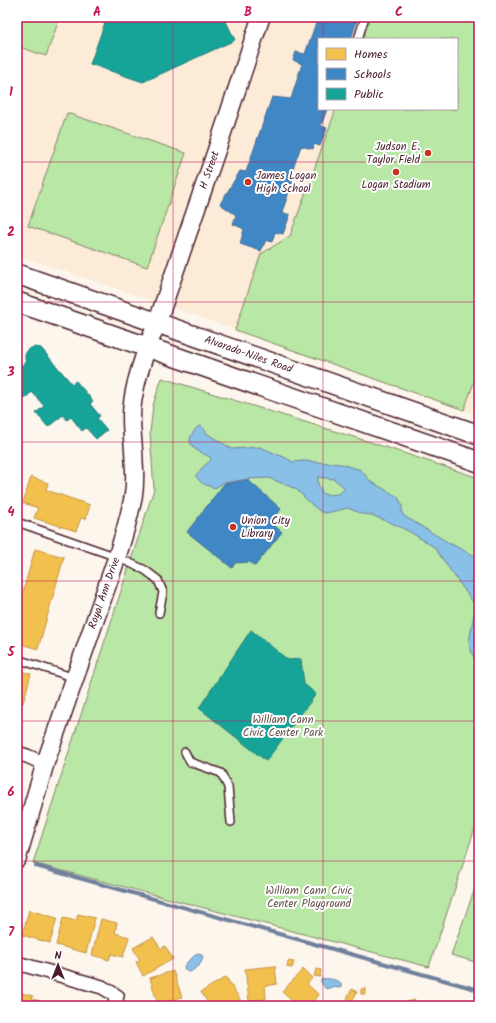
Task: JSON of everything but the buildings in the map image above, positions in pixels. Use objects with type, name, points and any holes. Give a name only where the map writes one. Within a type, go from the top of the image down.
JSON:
[{"type":"main road","name":"Alvarado-Niles Road","points":[[17,274],[479,436]]},
{"type":"main road","points":[[17,302],[479,462]]},
{"type":"street","name":"H Street","points":[[157,323],[261,17]]},
{"type":"street","name":"Royal Ann Drive","points":[[17,859],[45,764],[126,528],[133,497],[134,460],[131,431],[132,407],[136,382],[147,347],[157,323]]},
{"type":"street","points":[[17,753],[28,756],[45,764]]},
{"type":"street","points":[[17,963],[102,987],[117,996],[114,1006]]},
{"type":"lane","points":[[358,38],[365,17]]},
{"type":"lane","points":[[17,522],[117,557],[144,570],[158,580],[163,592],[159,613]]},
{"type":"lane","points":[[17,659],[75,678]]},
{"type":"lane","points":[[185,752],[190,762],[221,773],[228,787],[231,822]]},
{"type":"shaded area","name":"James Logan High School","points":[[17,17],[479,17],[479,415],[183,311],[17,255]]},
{"type":"green space","points":[[17,17],[60,17],[46,56],[17,46]]},
{"type":"green space","name":"Logan Stadium","points":[[369,17],[479,17],[479,368],[464,410],[235,330],[261,254],[290,236],[336,110],[458,110],[458,38],[361,38]]},
{"type":"green space","points":[[67,113],[186,153],[147,267],[28,226]]},
{"type":"green space","name":"William Cann Civic Center Park","points":[[162,378],[370,442],[479,478],[479,816],[429,967],[33,863],[154,489],[150,433],[153,405]]},
{"type":"green space","points":[[479,877],[479,963],[451,955]]},
{"type":"water","points":[[199,426],[205,430],[206,433],[232,449],[260,447],[293,462],[303,461],[341,464],[361,470],[370,481],[398,497],[402,505],[402,513],[404,516],[449,543],[479,558],[479,666],[472,654],[469,642],[475,605],[434,547],[410,532],[371,515],[362,514],[348,508],[326,513],[321,512],[296,489],[269,478],[248,479],[223,483],[215,488],[204,484],[197,478],[196,475],[211,459],[194,448],[190,442],[190,438]],"holes":[[[318,477],[334,479],[345,488],[343,491],[332,495],[323,494],[318,484]]]},
{"type":"water","points":[[198,953],[203,957],[199,966],[190,972],[186,971],[184,968],[185,964]]},
{"type":"water","points":[[321,979],[329,979],[341,983],[341,987],[326,989],[321,982]]},
{"type":"waterway","points":[[36,866],[479,990]]},
{"type":"place","name":"Judson E. Taylor Field","points":[[428,153]]},
{"type":"place","name":"Logan Stadium","points":[[396,172]]},
{"type":"place","name":"James Logan High School","points":[[248,182]]},
{"type":"place","name":"Union City Library","points":[[233,527]]},
{"type":"park label","name":"William Cann Civic Center Playground","points":[[309,897]]}]
